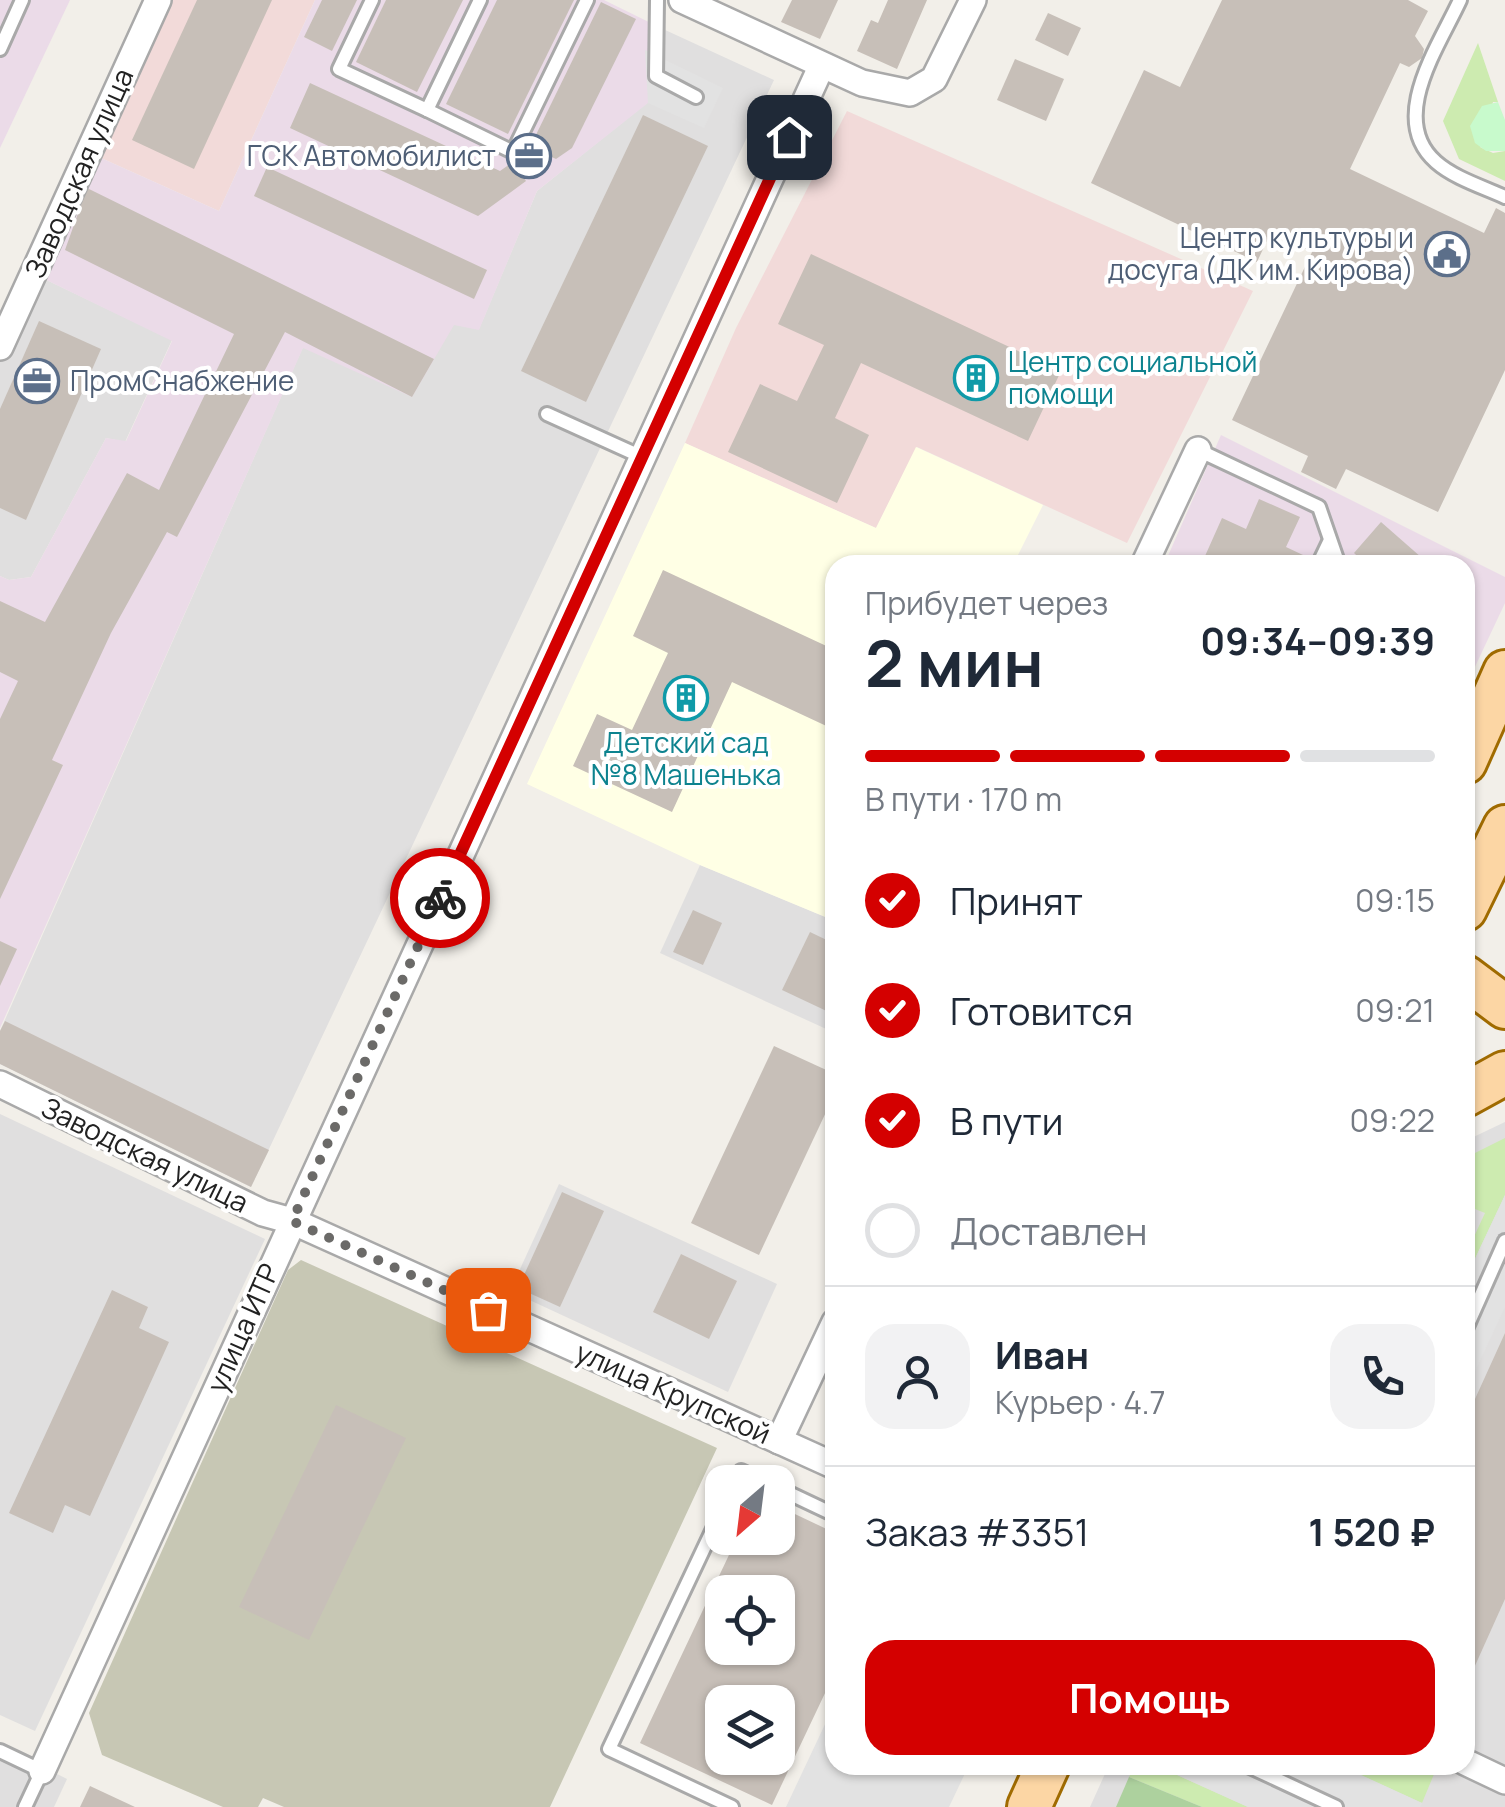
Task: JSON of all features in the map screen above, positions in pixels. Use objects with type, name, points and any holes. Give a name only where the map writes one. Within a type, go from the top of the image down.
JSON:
[{"type":"main road","points":[[1475,740],[1505,672]]},
{"type":"main road","points":[[1503,832],[1505,890]]},
{"type":"main road","points":[[1475,889],[1503,832]]},
{"type":"main road","points":[[1475,984],[1505,1007]]},
{"type":"main road","points":[[1475,1089],[1505,1074]]},
{"type":"main road","points":[[1029,1807],[1043,1775]]},
{"type":"street","name":"Заводская улица","points":[[0,346],[158,0]]},
{"type":"street","points":[[682,0],[821,67],[883,90],[910,93],[934,78],[974,0]]},
{"type":"street","name":"улица ИТР","points":[[42,1772],[821,67]]},
{"type":"street","points":[[1149,555],[1198,450]]},
{"type":"street","name":"Заводская улица","points":[[0,1084],[264,1212],[292,1221]]},
{"type":"street","name":"улица Крупской","points":[[292,1221],[825,1461]]},
{"type":"street","points":[[779,1440],[825,1343]]},
{"type":"street","points":[[1475,1766],[1505,1780]]},
{"type":"lane","points":[[0,49],[22,0]]},
{"type":"lane","points":[[372,0],[339,69],[513,152],[588,0]]},
{"type":"lane","points":[[428,110],[480,0]]},
{"type":"lane","points":[[657,0],[656,76],[696,98]]},
{"type":"lane","points":[[1460,0],[1417,96],[1413,116],[1418,136],[1440,165],[1505,198]]},
{"type":"lane","points":[[547,414],[642,457]]},
{"type":"lane","points":[[1198,450],[1319,507],[1335,555]]},
{"type":"lane","points":[[1323,555],[1329,542]]},
{"type":"lane","points":[[1475,1308],[1505,1241]]},
{"type":"lane","points":[[795,1496],[825,1510]]},
{"type":"lane","points":[[705,1546],[609,1749],[732,1807]]},
{"type":"lane","points":[[0,1751],[42,1772],[26,1807]]},
{"type":"lane","points":[[1267,1775],[1336,1807]]},
{"type":"shaded area","points":[[0,0],[70,0],[0,148]]},
{"type":"shaded area","points":[[160,0],[315,0],[219,211],[90,153]]},
{"type":"shaded area","points":[[315,0],[604,0],[663,29],[664,83],[653,99],[537,191],[479,330],[454,325],[412,397],[303,348],[0,1028],[0,576],[9,580],[31,577],[106,438],[126,441],[172,341],[34,274],[90,153],[219,211]]},
{"type":"shaded area","points":[[663,29],[774,80],[251,1187],[0,1064],[0,1031],[303,347],[454,324],[479,329],[537,191],[653,98],[664,83]]},
{"type":"shaded area","points":[[645,50],[723,88],[704,128],[648,103]]},
{"type":"shaded area","points":[[847,111],[1253,291],[1127,543],[917,447],[876,528],[685,443],[736,328]]},
{"type":"shaded area","points":[[34,274],[172,340],[125,442],[106,438],[31,577],[9,580],[0,576],[0,352]]},
{"type":"shaded area","points":[[1221,435],[1461,555],[1168,555]]},
{"type":"shaded area","points":[[685,443],[876,528],[916,447],[1043,505],[1018,555],[825,555],[825,917],[700,865],[527,784]]},
{"type":"shaded area","points":[[1475,562],[1505,577],[1505,603],[1475,667]]},
{"type":"shaded area","points":[[700,865],[825,917],[825,1028],[660,953]]},
{"type":"shaded area","points":[[0,1114],[265,1239],[35,1731],[0,1715]]},
{"type":"shaded area","points":[[1505,1122],[1505,1807],[1090,1807],[1104,1775],[1475,1775],[1475,1136]]},
{"type":"shaded area","points":[[559,1184],[777,1284],[728,1392],[510,1291]]},
{"type":"shaded area","points":[[1505,1195],[1505,1307],[1475,1372],[1475,1259]]},
{"type":"shaded area","points":[[301,1260],[717,1448],[709,1465],[705,1465],[705,1474],[550,1807],[284,1807],[263,1798],[258,1807],[223,1807],[102,1755],[89,1713],[288,1270]]},
{"type":"shaded area","points":[[825,1724],[825,1775],[964,1775],[949,1807],[786,1807]]},
{"type":"shaded area","points":[[0,1745],[67,1779],[54,1807],[0,1807]]},
{"type":"shaded area","points":[[1177,1775],[1361,1775],[1422,1803],[1420,1807],[1248,1807]]},
{"type":"green space","points":[[1478,43],[1498,102],[1493,102],[1480,147],[1493,153],[1505,151],[1505,181],[1459,159],[1443,121]]},
{"type":"green space","points":[[1498,102],[1505,120],[1505,151],[1486,151],[1475,143],[1470,126],[1482,106]]},
{"type":"green space","points":[[1505,1138],[1505,1195],[1475,1259],[1475,1234],[1485,1213],[1475,1209],[1475,1153]]},
{"type":"green space","points":[[1177,1775],[1248,1807],[1202,1807],[1129,1777]]},
{"type":"green space","points":[[1361,1775],[1434,1775],[1422,1803]]},
{"type":"green space","points":[[1129,1777],[1202,1807],[1116,1807]]},
{"type":"building","points":[[197,0],[272,0],[194,169],[132,140]]},
{"type":"building","points":[[322,0],[357,0],[332,51],[304,37]]},
{"type":"building","points":[[386,0],[463,0],[417,92],[356,62]]},
{"type":"building","points":[[497,0],[574,0],[508,134],[446,104]]},
{"type":"building","points":[[792,0],[838,0],[820,39],[781,22]]},
{"type":"building","points":[[888,0],[927,0],[897,69],[857,51],[871,20],[878,23]]},
{"type":"building","points":[[1222,0],[1408,0],[1428,11],[1415,36],[1424,49],[1422,58],[1409,67],[1400,63],[1350,169],[1484,233],[1496,208],[1505,213],[1505,370],[1438,512],[1346,469],[1336,489],[1301,472],[1308,456],[1232,420],[1312,252],[1271,232],[1257,262],[1091,183],[1144,70],[1180,87]]},
{"type":"building","points":[[601,2],[636,19],[572,148],[556,159],[530,147]]},
{"type":"building","points":[[1048,13],[1081,28],[1068,56],[1035,40]]},
{"type":"building","points":[[1015,59],[1064,79],[1046,121],[997,100]]},
{"type":"building","points":[[310,83],[500,171],[513,162],[526,181],[478,216],[290,128]]},
{"type":"building","points":[[643,115],[708,146],[586,402],[521,371]]},
{"type":"building","points":[[267,167],[487,270],[474,299],[254,196]]},
{"type":"building","points":[[87,188],[434,359],[412,397],[285,332],[177,537],[167,532],[111,633],[52,760],[63,765],[0,899],[0,719],[18,681],[0,672],[0,601],[45,622],[127,473],[159,490],[234,334],[65,250]]},
{"type":"building","name":"Центр социальной помощи","points":[[811,254],[1061,371],[1028,441],[861,363],[835,418],[869,435],[837,503],[728,452],[760,384],[797,401],[824,345],[778,324]]},
{"type":"building","points":[[39,321],[101,349],[26,520],[0,508],[0,409]]},
{"type":"building","points":[[1259,499],[1300,517],[1286,547],[1303,555],[1205,555],[1222,518],[1246,529]]},
{"type":"building","points":[[1381,522],[1419,555],[1356,555]]},
{"type":"building","name":"Детский сад №8 Машенька","points":[[663,570],[825,645],[825,725],[732,682],[672,812],[573,766],[597,714],[632,730],[668,653],[633,636]]},
{"type":"building","points":[[693,910],[722,923],[703,965],[673,952]]},
{"type":"building","points":[[810,932],[825,939],[825,1010],[782,990]]},
{"type":"building","points":[[0,941],[17,949],[0,986]]},
{"type":"building","points":[[5,1021],[269,1150],[251,1187],[0,1064],[0,1031]]},
{"type":"building","points":[[774,1046],[825,1069],[825,1114],[759,1255],[691,1223]]},
{"type":"building","points":[[562,1192],[604,1211],[560,1307],[518,1288]]},
{"type":"building","points":[[681,1254],[737,1281],[709,1339],[653,1312]]},
{"type":"building","points":[[112,1290],[148,1307],[139,1328],[169,1342],[90,1516],[65,1505],[53,1533],[9,1513]]},
{"type":"building","points":[[1505,1333],[1505,1599],[1475,1666],[1475,1399]]},
{"type":"building","points":[[336,1405],[406,1438],[309,1640],[239,1607]]},
{"type":"building","points":[[795,1514],[825,1528],[825,1693],[795,1756],[795,1685],[705,1685],[705,1774],[640,1743],[705,1606],[705,1665],[795,1665],[795,1575],[719,1575],[729,1555],[795,1555]]},
{"type":"building","points":[[708,1775],[786,1775],[772,1805]]},
{"type":"building","points":[[90,1786],[135,1807],[80,1807]]},
{"type":"way so far","points":[[440,898],[292,1221],[488,1310]]},
{"type":"place","name":"ГСК Автомобилист","points":[[529,156]]},
{"type":"place","name":"Центр культуры и досуга (ДК им. Кирова)","points":[[1447,254]]},
{"type":"place","name":"Центр социальной помощи","points":[[976,378]]},
{"type":"place","name":"ПромСнабжение","points":[[37,381]]},
{"type":"place","name":"Детский сад №8 Машенька","points":[[686,698]]},
{"type":"route","points":[[440,898],[789,137]]}]
